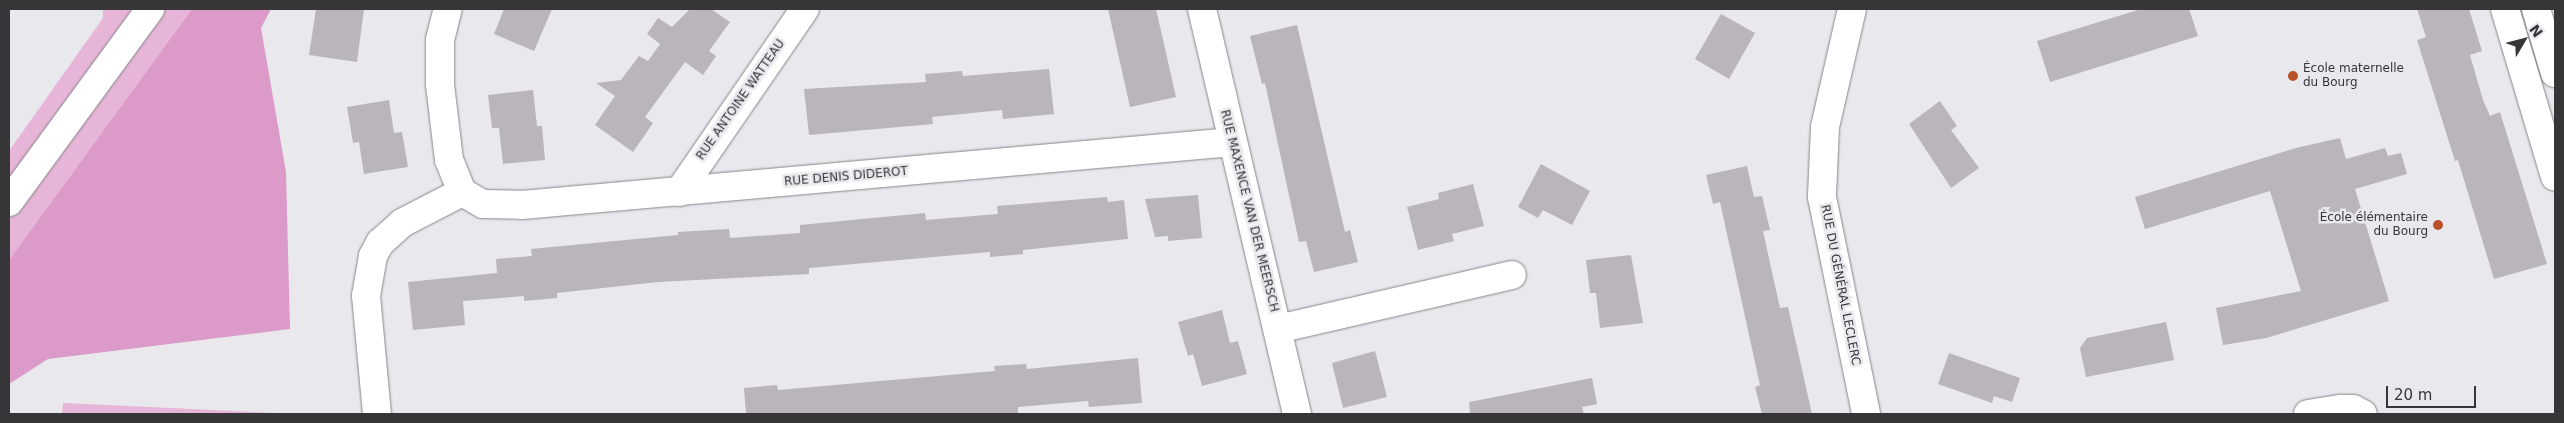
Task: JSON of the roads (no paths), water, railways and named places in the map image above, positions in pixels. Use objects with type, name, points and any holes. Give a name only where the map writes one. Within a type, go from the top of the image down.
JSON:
[{"type":"street","points":[[9,202],[150,9]]},
{"type":"street","points":[[377,414],[366,296],[372,256],[380,243],[402,223],[462,192],[449,160],[440,84],[440,40],[448,9]]},
{"type":"street","name":"RUE ANTOINE WATTEAU","points":[[679,192],[804,9]]},
{"type":"street","name":"RUE MAXENCE VAN DER MEERSCH","points":[[1202,9],[1297,414]]},
{"type":"street","name":"RUE DU GÉNÉRAL LECLERC","points":[[1852,9],[1825,126],[1822,197],[1866,414]]},
{"type":"street","points":[[2505,9],[2555,177]]},
{"type":"street","points":[[2536,9],[2555,73]]},
{"type":"street","name":"RUE DENIS DIDEROT","points":[[462,192],[494,206],[679,192],[1232,142]]},
{"type":"street","points":[[1278,330],[1512,275]]},
{"type":"street","points":[[2308,414],[2340,408],[2353,409],[2363,414]]},
{"type":"place","name":"École maternelle du Bourg","points":[[2293,76]]},
{"type":"place","name":"École élémentaire du Bourg","points":[[2438,225]]}]
